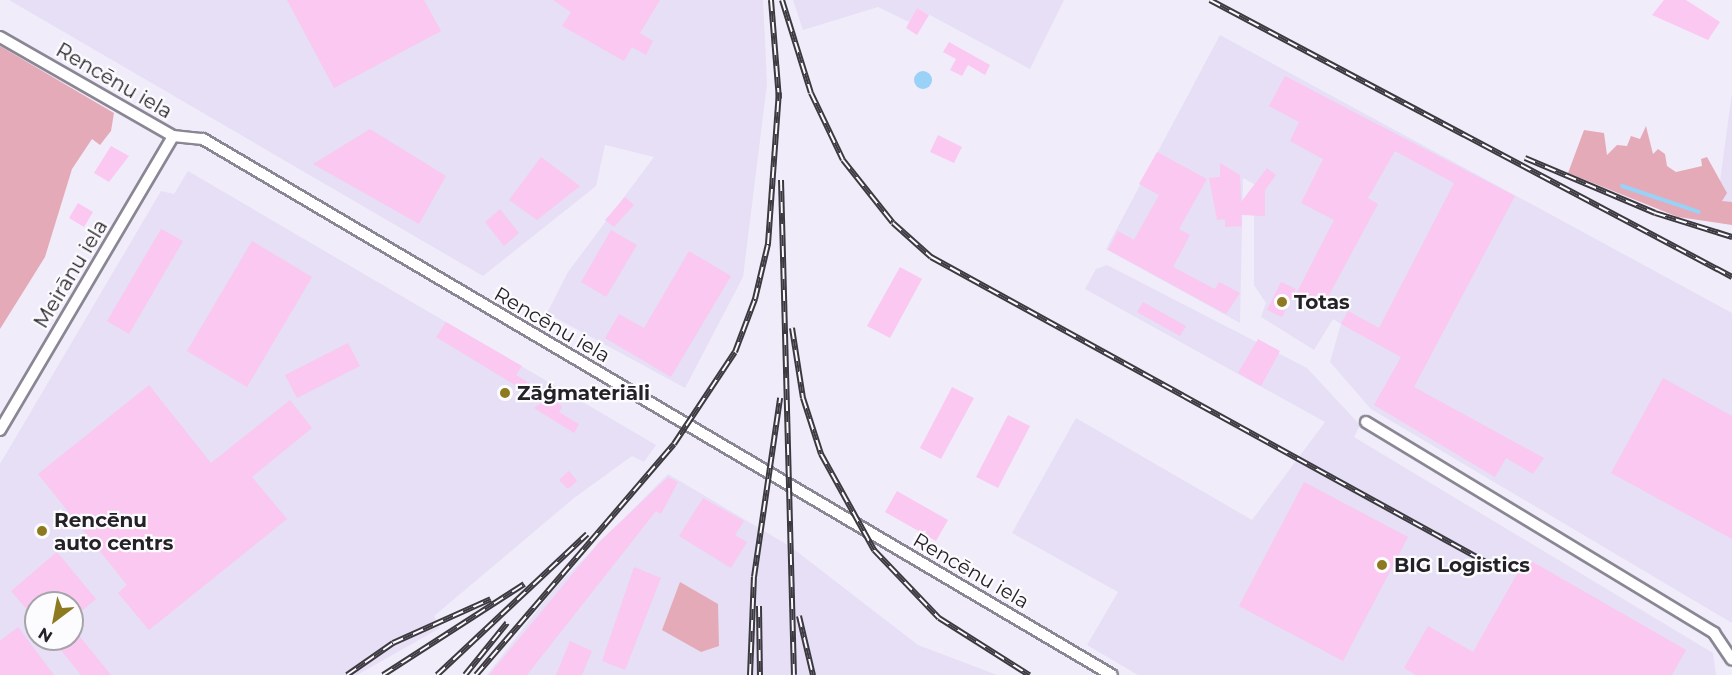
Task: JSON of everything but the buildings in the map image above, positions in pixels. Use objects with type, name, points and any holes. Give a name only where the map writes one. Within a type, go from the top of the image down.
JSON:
[{"type":"street","name":"Rencēnu iela","points":[[0,37],[173,136],[203,140],[1112,675]]},
{"type":"street","name":"Meirānu iela","points":[[0,430],[173,136]]},
{"type":"street","points":[[1366,422],[1714,633],[1732,660]]},
{"type":"shaded area","points":[[9,0],[763,0],[767,84],[743,277],[685,388],[547,313],[568,272],[654,157],[605,145],[596,186],[483,276]]},
{"type":"shaded area","points":[[793,0],[1064,0],[1030,69],[917,8],[909,22],[878,7],[803,30]]},
{"type":"shaded area","points":[[1220,35],[1732,313],[1732,623],[1371,409],[1330,362],[1341,324],[1333,319],[1314,350],[1261,317],[1266,303],[1254,285],[1254,184],[1243,178],[1240,323],[1106,249]]},
{"type":"shaded area","points":[[0,46],[114,113],[111,131],[100,145],[92,139],[72,169],[45,257],[0,329]]},
{"type":"shaded area","points":[[1732,93],[1732,207],[1717,203]]},
{"type":"shaded area","points":[[1646,126],[1653,154],[1658,149],[1665,154],[1667,166],[1676,172],[1702,166],[1701,159],[1707,157],[1727,193],[1722,201],[1732,202],[1732,225],[1678,217],[1568,173],[1584,130],[1604,133],[1607,155],[1617,145],[1627,146],[1631,136],[1640,139]]},
{"type":"shaded area","points":[[188,171],[656,445],[644,462],[632,456],[574,498],[434,616],[440,628],[357,675],[0,675],[0,464],[161,191],[174,194]]},
{"type":"shaded area","points":[[1107,265],[1307,368],[1360,425],[1354,437],[1713,653],[1716,675],[1138,675],[1087,645],[1118,592],[1012,533],[1076,418],[1252,520],[1325,422],[1085,289],[1096,269]]},
{"type":"shaded area","points":[[668,474],[791,547],[918,645],[997,675],[487,675],[554,589]]},
{"type":"shaded area","points":[[680,582],[718,604],[719,646],[701,652],[662,630]]},
{"type":"water","points":[[923,71],[929,74],[932,80],[929,86],[923,89],[917,86],[914,80],[917,74]]},
{"type":"waterway","points":[[1622,186],[1699,212]]},
{"type":"railway","points":[[771,0],[779,99]]},
{"type":"railway","points":[[782,0],[811,93],[843,160],[893,223],[931,257],[1502,571]]},
{"type":"railway","points":[[1210,0],[1732,277]]},
{"type":"railway","points":[[476,675],[674,444],[735,352],[755,299],[768,244],[779,92]]},
{"type":"railway","points":[[1525,158],[1655,213],[1732,237]]},
{"type":"railway","points":[[781,180],[794,675]]},
{"type":"railway","points":[[792,328],[803,398],[821,454],[874,550],[939,618],[1029,675]]},
{"type":"railway","points":[[750,675],[754,577],[780,398]]},
{"type":"railway","points":[[437,675],[587,534]]},
{"type":"railway","points":[[383,675],[524,584]]},
{"type":"railway","points":[[347,675],[393,643],[491,599]]},
{"type":"railway","points":[[759,606],[760,675]]},
{"type":"railway","points":[[799,616],[813,675]]},
{"type":"railway","points":[[465,675],[507,623]]},
{"type":"place","name":"Totas","points":[[1282,302]]},
{"type":"place","name":"Zāģmateriāli","points":[[505,393]]},
{"type":"place","name":"Rencēnu auto centrs","points":[[42,531]]},
{"type":"place","name":"BIG Logistics","points":[[1382,565]]}]
